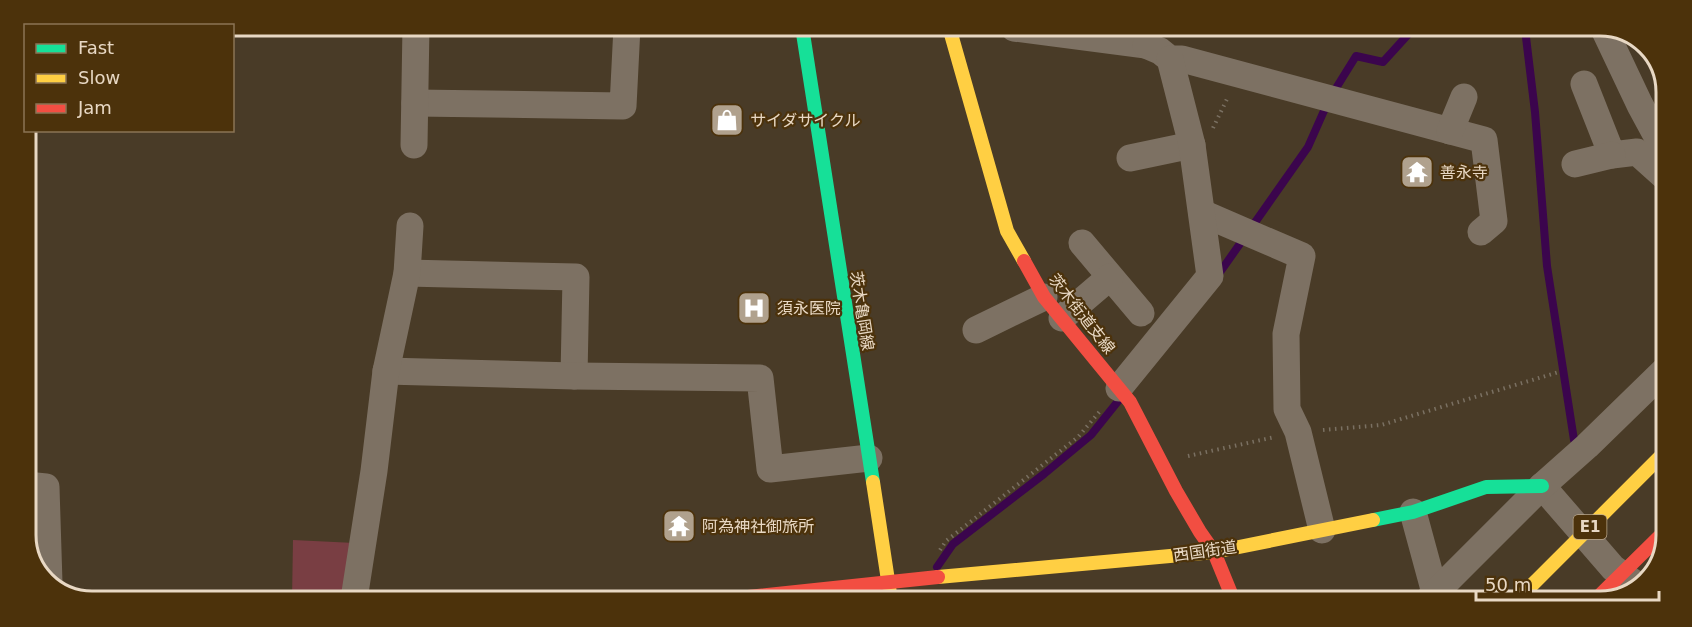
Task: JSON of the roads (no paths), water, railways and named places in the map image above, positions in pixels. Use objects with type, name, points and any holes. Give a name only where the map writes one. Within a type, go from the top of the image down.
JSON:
[{"type":"main road","name":"茨木亀岡線","points":[[803,36],[890,591]]},
{"type":"main road","name":"茨木街道支線","points":[[952,36],[1007,231],[1044,297],[1130,402],[1200,532],[1214,552],[1230,591]]},
{"type":"main road","name":"E1","points":[[1526,591],[1656,461]]},
{"type":"main road","name":"西国街道","points":[[804,591],[1214,552],[1413,512],[1486,487],[1542,486]]},
{"type":"main road","points":[[1606,590],[1656,540]]},
{"type":"street","points":[[414,145],[416,36]]},
{"type":"street","points":[[415,103],[623,106],[627,36]]},
{"type":"street","points":[[1119,388],[1210,276],[1194,155],[1170,59],[1146,36]]},
{"type":"street","points":[[1608,37],[1656,135]]},
{"type":"street","points":[[1170,59],[1182,58],[1484,140],[1494,221],[1481,232]]},
{"type":"street","points":[[1584,84],[1612,155]]},
{"type":"street","points":[[1450,131],[1464,97]]},
{"type":"street","points":[[1575,164],[1612,155],[1637,152],[1656,169]]},
{"type":"street","points":[[1130,158],[1194,155]]},
{"type":"street","points":[[1202,213],[1302,256],[1286,333],[1287,409],[1298,432],[1322,530]]},
{"type":"street","points":[[355,591],[374,471],[386,371],[407,273],[411,226]]},
{"type":"street","points":[[1082,243],[1141,313]]},
{"type":"street","points":[[407,273],[576,277],[574,376]]},
{"type":"street","points":[[1062,318],[1110,278]]},
{"type":"street","points":[[975,330],[1044,297]]},
{"type":"street","points":[[386,371],[760,378],[770,469],[869,458]]},
{"type":"street","points":[[1437,591],[1542,486],[1595,439],[1656,379]]},
{"type":"street","points":[[36,486],[46,488],[49,571]]},
{"type":"street","points":[[1542,486],[1613,568],[1632,581]]},
{"type":"street","points":[[1413,512],[1430,591]]},
{"type":"waterway","points":[[1333,93],[1356,56],[1383,62],[1407,36]]},
{"type":"waterway","points":[[1526,36],[1535,112],[1547,266],[1574,440]]},
{"type":"waterway","points":[[1218,275],[1308,147],[1327,104]]},
{"type":"waterway","points":[[937,567],[953,544],[1091,435],[1119,400]]},
{"type":"place","name":"サイダサイクル","points":[[727,120]]},
{"type":"place","name":"善永寺","points":[[1417,172]]},
{"type":"place","name":"須永医院","points":[[754,308]]},
{"type":"place","name":"阿為神社御旅所","points":[[679,526]]}]
